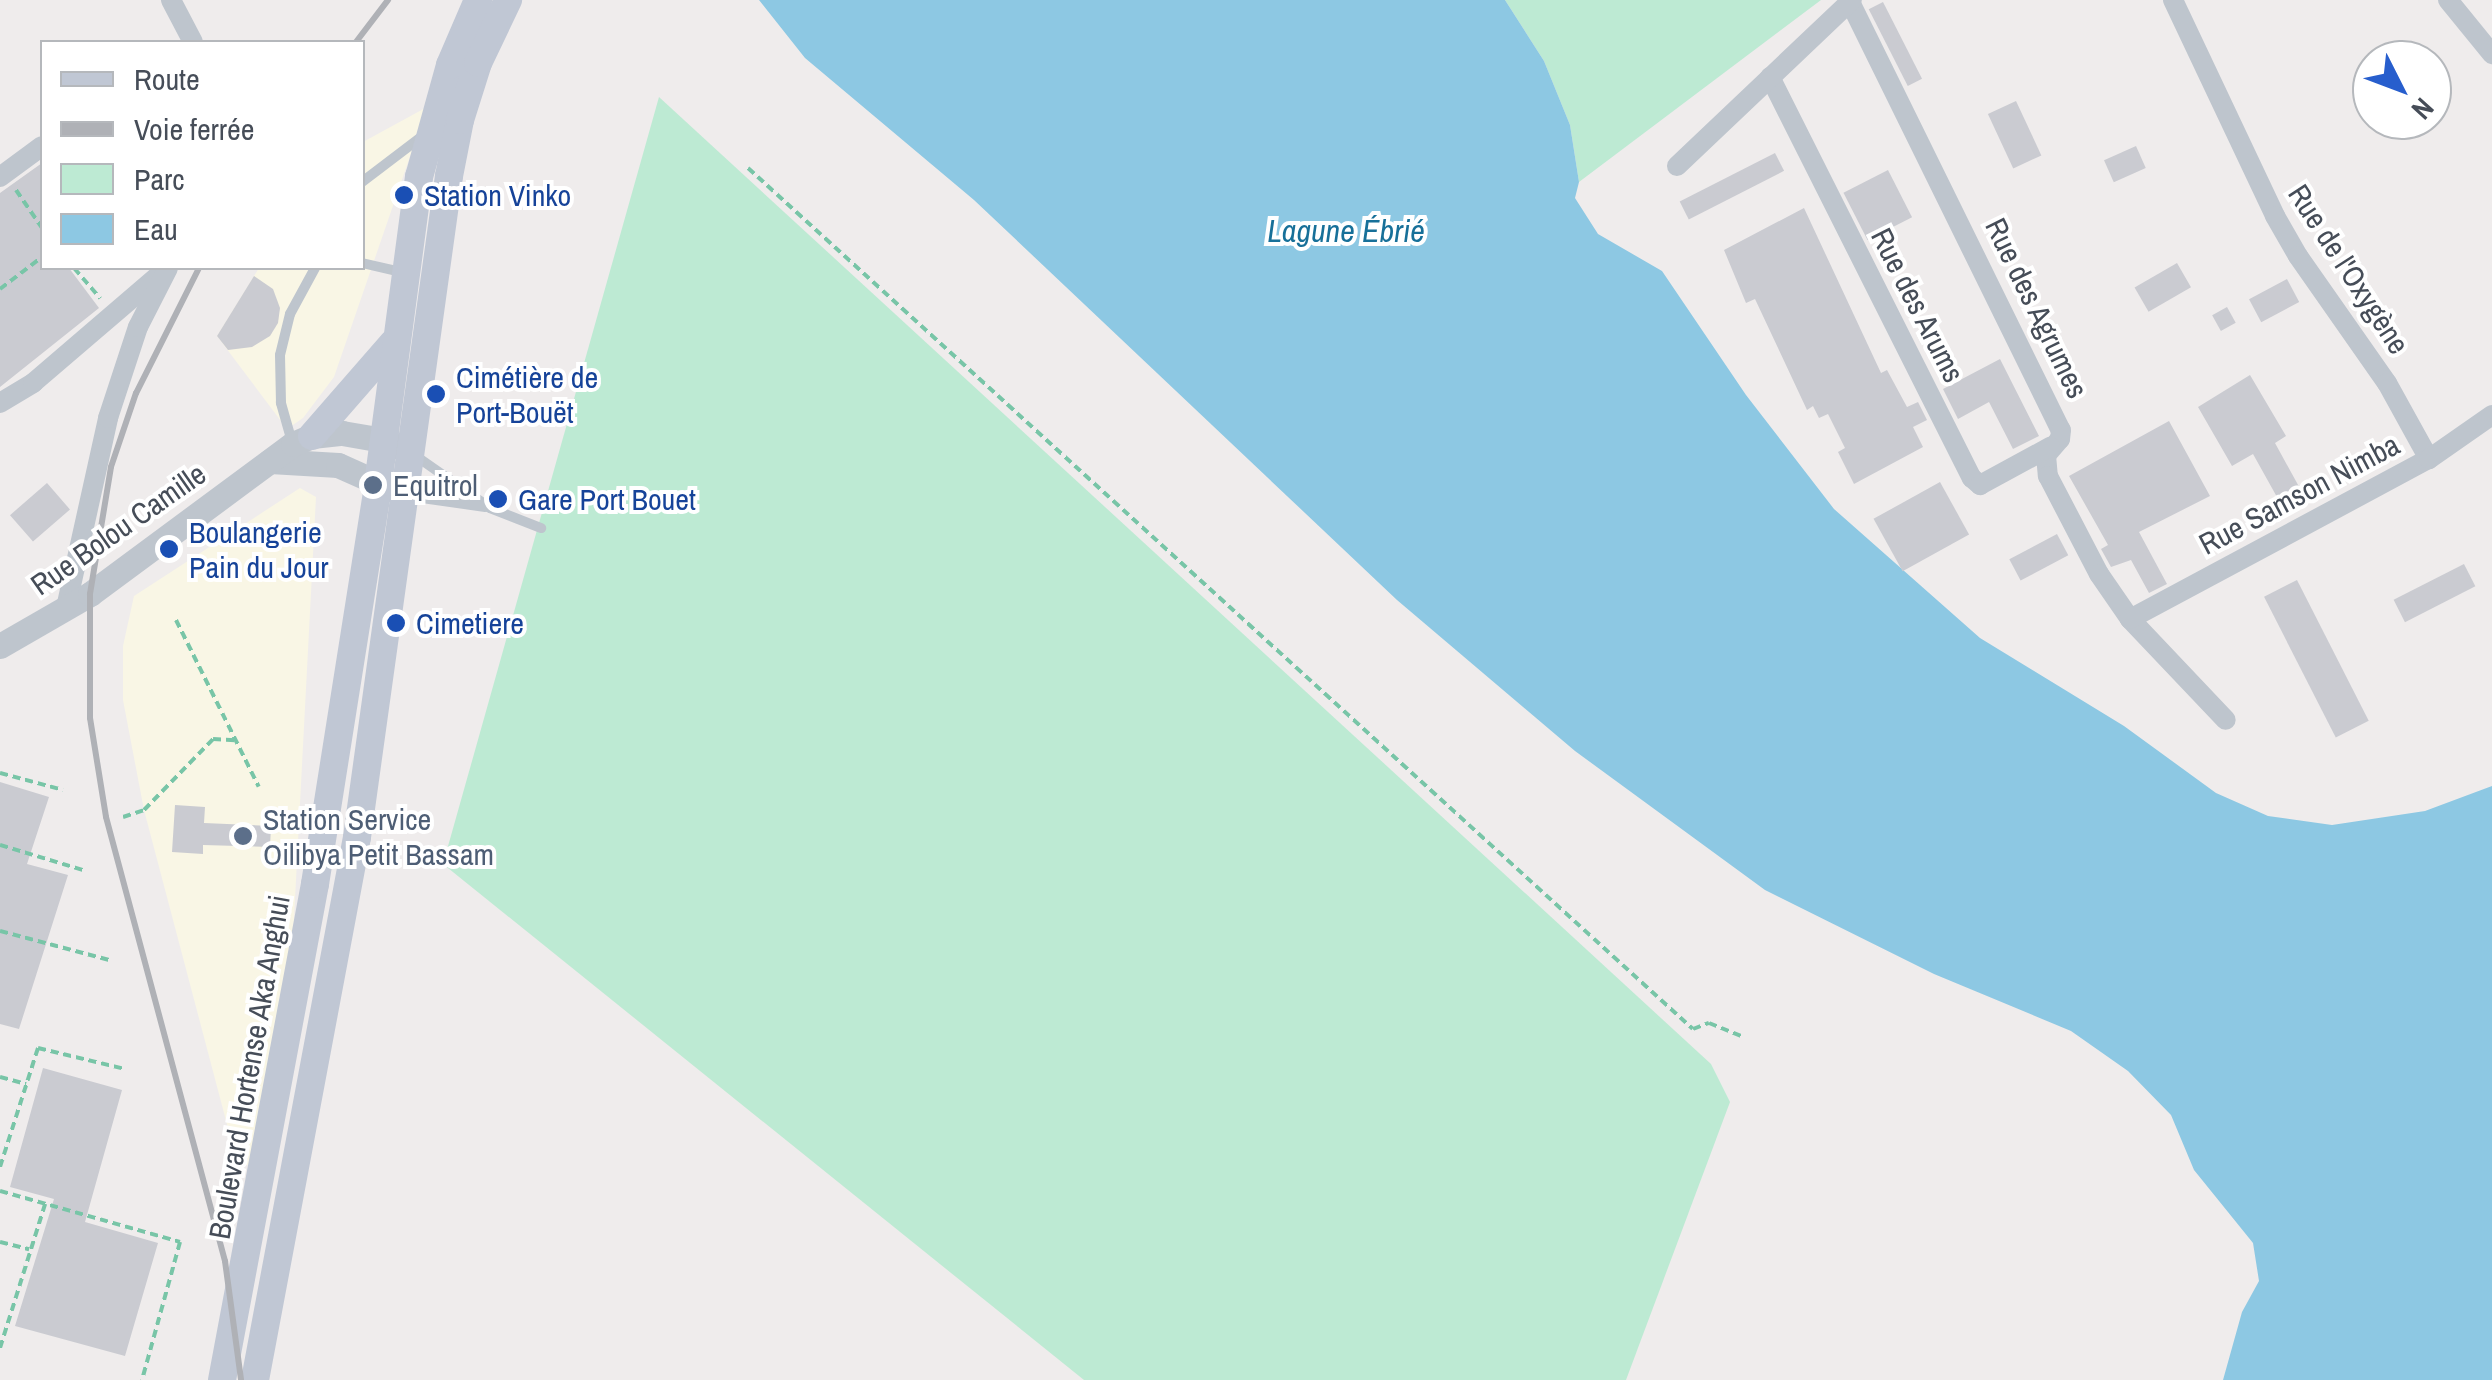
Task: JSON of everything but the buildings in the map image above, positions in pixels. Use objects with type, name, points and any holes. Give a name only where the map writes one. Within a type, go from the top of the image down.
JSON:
[{"type":"main road","name":"Boulevard Hortense Aka Anghui","points":[[230,1376],[310,918],[378,484],[394,342],[429,131],[478,0]]},
{"type":"main road","points":[[254,1380],[357,837],[460,120],[478,63],[508,0]]},
{"type":"main road","points":[[302,440],[394,342]]},
{"type":"street","points":[[171,0],[191,40]]},
{"type":"street","name":"Rue de l'Oxygène","points":[[2172,0],[2275,216],[2402,406],[2429,459]]},
{"type":"street","points":[[2448,0],[2492,54]]},
{"type":"street","points":[[1677,166],[1851,1]]},
{"type":"street","name":"Rue des Agrumes","points":[[1851,1],[2061,430],[2060,439],[2050,447],[2046,460],[2048,476],[2100,574],[2130,619],[2226,720]]},
{"type":"street","name":"Rue des Arums","points":[[1770,77],[1972,478],[1980,485],[2050,447]]},
{"type":"street","points":[[2,176],[40,148]]},
{"type":"street","points":[[0,402],[33,384],[166,270]]},
{"type":"street","points":[[66,608],[108,418],[138,326],[167,270]]},
{"type":"street","name":"Rue Samson Nimba","points":[[2130,619],[2429,459],[2492,415]]},
{"type":"street","points":[[302,440],[342,433],[383,440],[413,454]]},
{"type":"street","name":"Rue Bolou Camille","points":[[0,646],[66,608],[302,440]]},
{"type":"street","points":[[270,461],[338,466],[407,496]]},
{"type":"lane","points":[[365,180],[429,131]]},
{"type":"lane","points":[[365,264],[406,273]]},
{"type":"lane","points":[[302,440],[281,404],[280,355],[290,314],[314,270]]},
{"type":"lane","points":[[413,454],[490,508]]},
{"type":"lane","points":[[407,496],[490,508],[541,528]]},
{"type":"path","points":[[748,168],[1693,1029],[1709,1023],[1743,1037]]},
{"type":"path","points":[[2,176],[40,225]]},
{"type":"path","points":[[0,288],[40,258]]},
{"type":"path","points":[[76,270],[116,316]]},
{"type":"path","points":[[176,620],[258,787]]},
{"type":"path","points":[[123,817],[144,810],[213,739],[235,740]]},
{"type":"path","points":[[0,773],[63,790]]},
{"type":"path","points":[[0,845],[83,870]]},
{"type":"path","points":[[0,930],[109,960]]},
{"type":"path","points":[[0,1168],[34,1053],[43,1047],[126,1069]]},
{"type":"path","points":[[0,1077],[26,1084]]},
{"type":"path","points":[[0,1191],[180,1242],[142,1380]]},
{"type":"path","points":[[0,1348],[44,1204]]},
{"type":"path","points":[[0,1242],[29,1249]]},
{"type":"shaded area","points":[[427,107],[334,377],[303,418],[287,429],[217,336],[258,270],[365,270],[365,141]]},
{"type":"shaded area","points":[[300,488],[316,497],[288,1033],[263,1163],[238,1166],[144,810],[123,700],[123,646],[134,596]]},
{"type":"green space","points":[[1505,0],[1821,0],[1579,182],[1570,125],[1544,61]]},
{"type":"green space","points":[[659,97],[1711,1064],[1730,1102],[1626,1380],[1084,1380],[443,864]]},
{"type":"water","name":"Lagune Ébrié","points":[[759,0],[1505,0],[1544,61],[1570,125],[1579,182],[1575,198],[1598,234],[1662,271],[1746,395],[1834,509],[1980,638],[2124,726],[2216,793],[2268,816],[2332,825],[2425,811],[2492,786],[2492,1380],[2223,1380],[2242,1312],[2259,1281],[2253,1243],[2194,1170],[2171,1115],[2128,1071],[2071,1031],[1934,974],[1765,890],[1575,751],[1397,600],[974,200],[805,58]]},
{"type":"railway","points":[[358,40],[388,0]]},
{"type":"railway","points":[[198,270],[136,393],[111,467],[90,594],[90,718],[106,817],[225,1261],[241,1380]]},
{"type":"place","name":"Station Vinko","points":[[404,195]]},
{"type":"place","name":"Cimétière de Port-Bouët","points":[[436,394]]},
{"type":"place","name":"Equitrol","points":[[373,485]]},
{"type":"place","name":"Gare Port Bouet","points":[[498,499]]},
{"type":"place","name":"Boulangerie Pain du Jour","points":[[169,549]]},
{"type":"place","name":"Cimetiere","points":[[396,623]]},
{"type":"place","name":"Station Service Oilibya Petit Bassam","points":[[243,836]]}]
